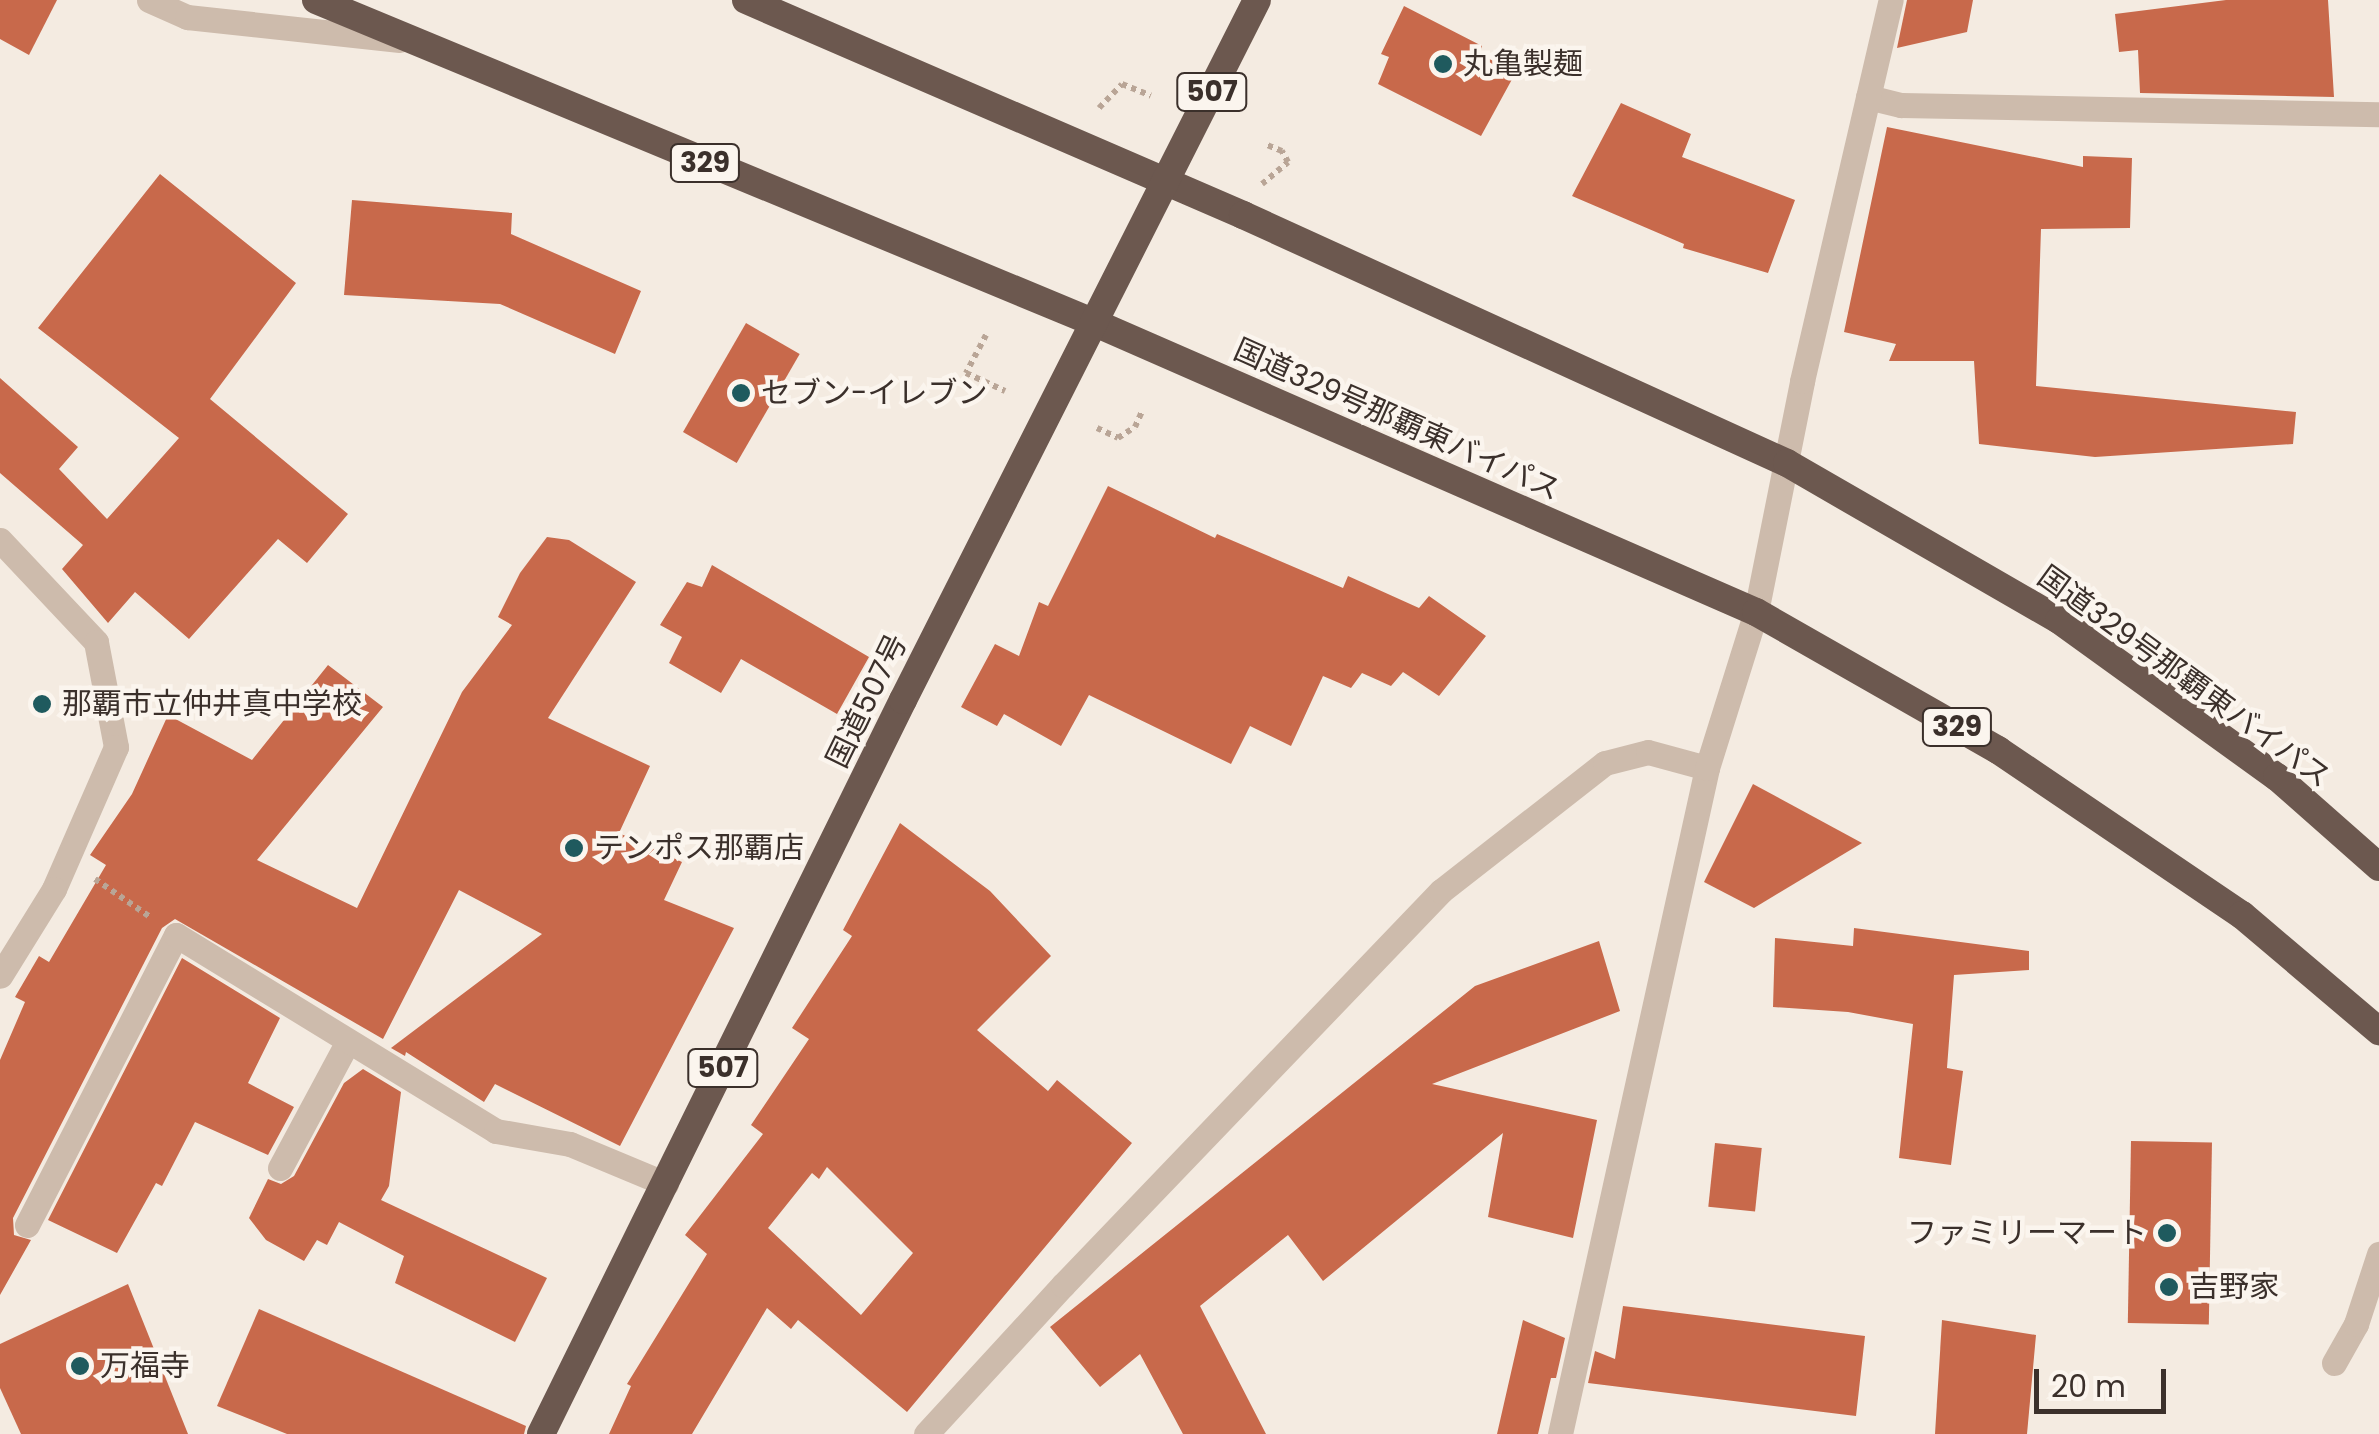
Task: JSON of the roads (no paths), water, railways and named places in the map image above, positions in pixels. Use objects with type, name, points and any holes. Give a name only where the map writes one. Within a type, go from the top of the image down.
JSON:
[{"type":"highway","name":"国道329号那覇東バイパス","points":[[316,0],[1095,323],[1756,612],[2014,761],[2242,915],[2379,1030]]},
{"type":"highway","name":"国道329号那覇東バイパス","points":[[746,0],[1166,183],[1787,463],[2059,620],[2276,778],[2379,867]]},
{"type":"highway","name":"国道507号","points":[[541,1434],[1258,0]]},
{"type":"street","points":[[149,0],[187,17],[410,42]]},
{"type":"street","points":[[1560,1434],[1708,768],[1756,612],[1890,0]]},
{"type":"street","points":[[1868,98],[1901,105],[2379,114]]},
{"type":"street","points":[[0,540],[96,642],[116,747],[54,889],[0,976]]},
{"type":"street","points":[[926,1434],[1062,1285],[1442,891],[1605,763],[1648,752],[1708,768]]},
{"type":"street","points":[[27,1225],[176,935],[347,1043],[496,1130],[570,1144],[666,1184]]},
{"type":"street","points":[[280,1168],[347,1043]]},
{"type":"street","points":[[2334,1364],[2356,1324],[2379,1254]]},
{"type":"place","name":"丸亀製麺","points":[[1443,64]]},
{"type":"place","name":"セブン-イレブン","points":[[741,393]]},
{"type":"place","name":"那覇市立仲井真中学校","points":[[42,704]]},
{"type":"place","name":"テンポス那覇店","points":[[574,848]]},
{"type":"place","name":"ファミリーマート","points":[[2167,1233]]},
{"type":"place","name":"吉野家","points":[[2169,1287]]},
{"type":"place","name":"万福寺","points":[[80,1366]]}]
